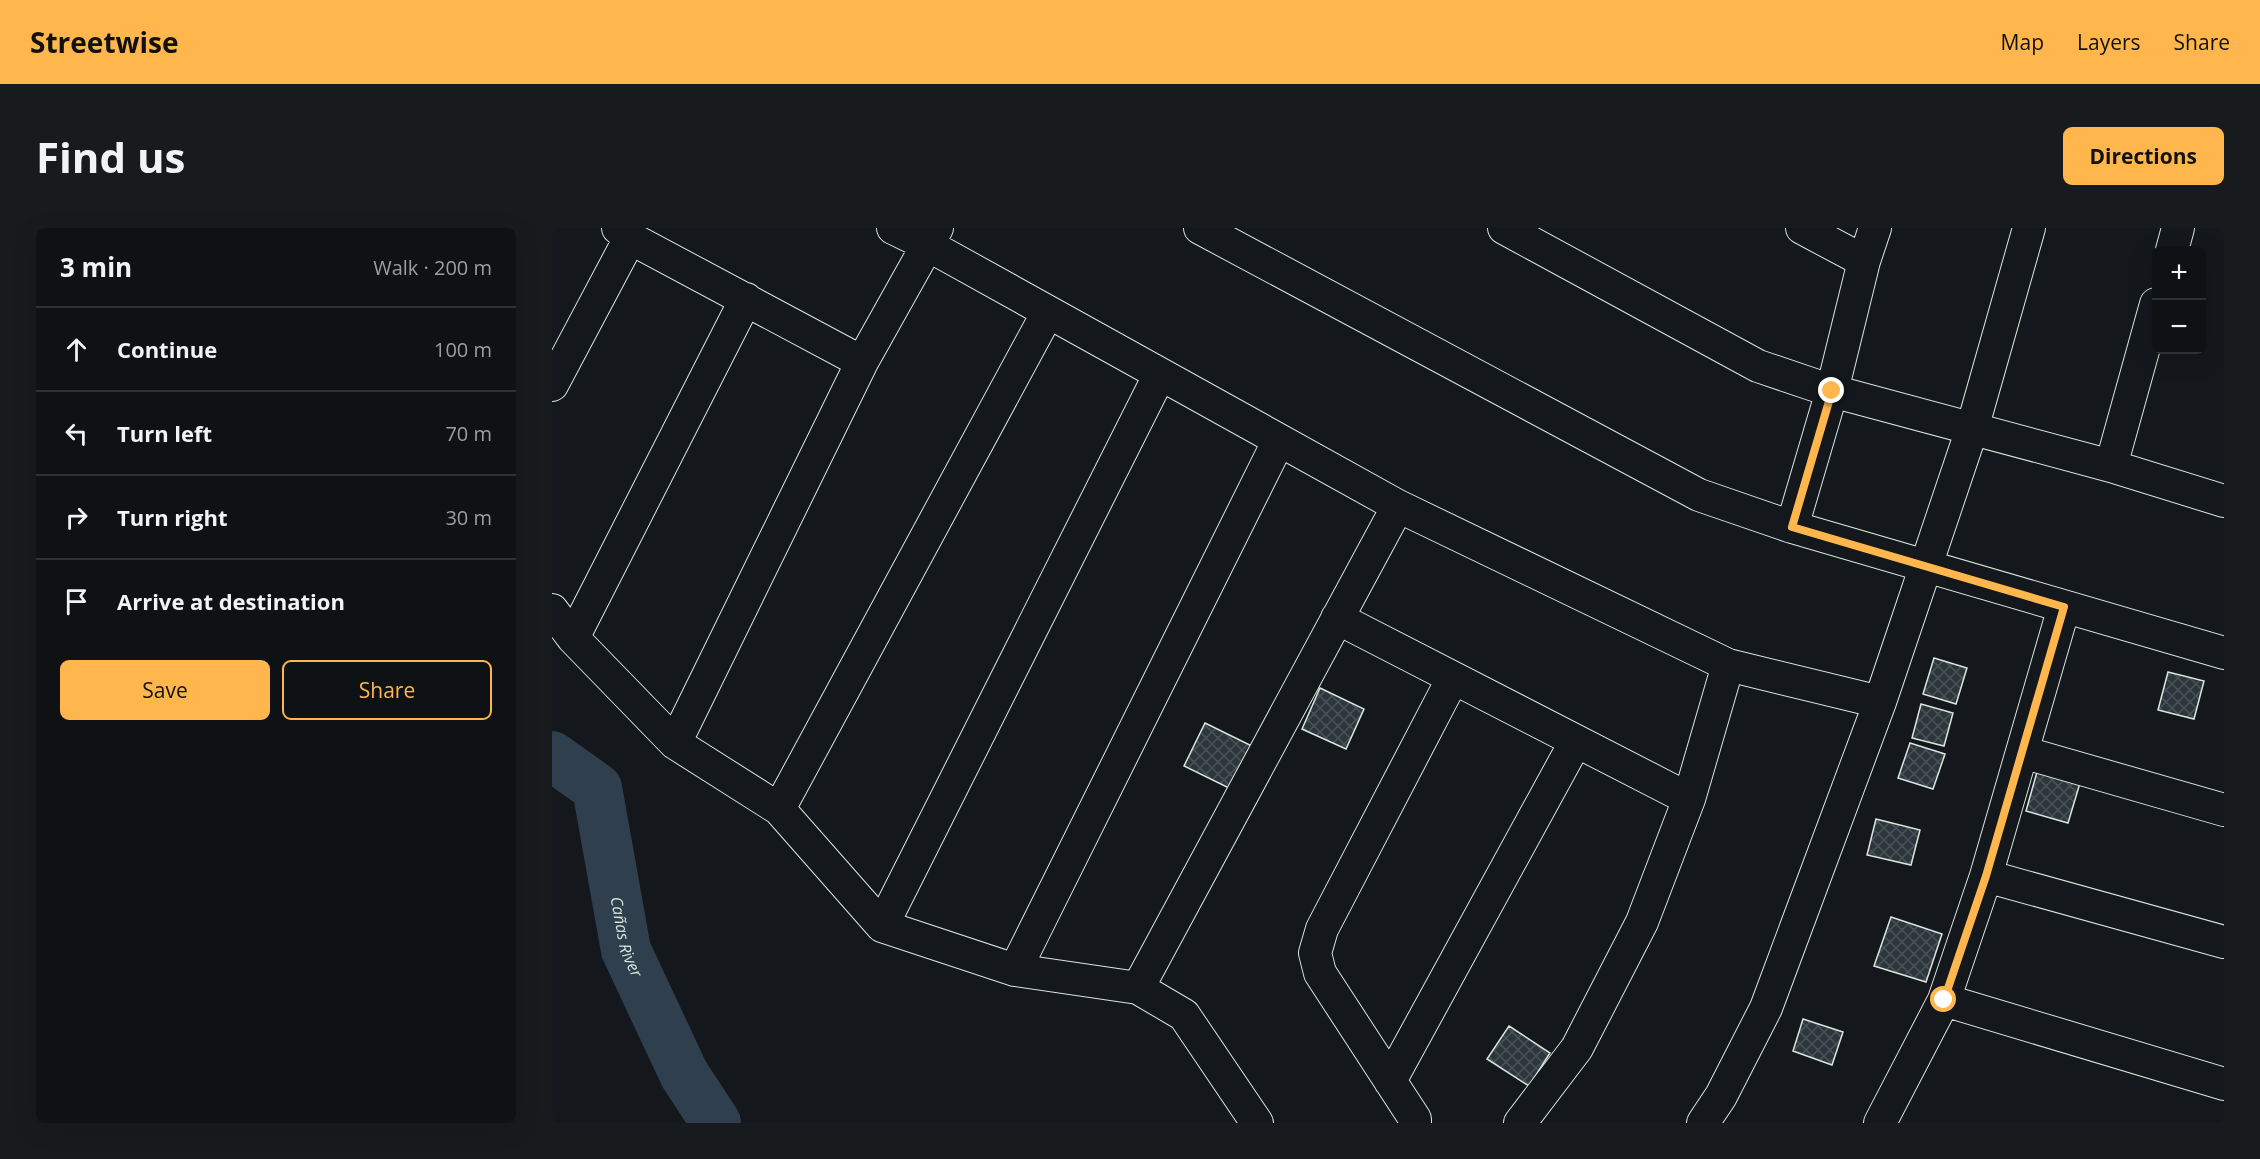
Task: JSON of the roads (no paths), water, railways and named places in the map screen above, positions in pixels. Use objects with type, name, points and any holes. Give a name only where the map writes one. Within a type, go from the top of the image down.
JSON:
[{"type":"street","points":[[892,228],[932,236],[1048,312],[1398,506],[1728,665],[1880,702]]},
{"type":"street","points":[[1200,228],[1699,495],[1792,527],[2224,653]]},
{"type":"street","points":[[1504,228],[1758,366],[1832,391],[2111,466],[2224,501]]},
{"type":"street","points":[[1802,228],[1864,261]]},
{"type":"street","points":[[1792,527],[1832,391],[1864,261],[1875,228]]},
{"type":"street","points":[[1703,1123],[1721,1096],[1766,1008],[1880,702],[1972,429],[2029,228]]},
{"type":"street","points":[[2173,246],[2178,228]]},
{"type":"street","points":[[552,385],[624,233],[862,362]]},
{"type":"street","points":[[675,743],[862,362],[932,236]]},
{"type":"street","points":[[573,638],[746,299]]},
{"type":"street","points":[[779,809],[1048,312]]},
{"type":"street","points":[[2111,466],[2152,322]]},
{"type":"street","points":[[882,926],[1160,374]]},
{"type":"street","points":[[1015,970],[1279,440]]},
{"type":"street","points":[[1138,988],[1398,506]]},
{"type":"street","points":[[1881,1123],[1944,1000],[1986,876],[2064,607]]},
{"type":"street","points":[[552,610],[573,638],[675,743],[779,809],[882,926],[1015,970],[1138,988],[1185,1016],[1257,1123]]},
{"type":"street","points":[[1337,618],[1689,799]]},
{"type":"street","points":[[1520,1123],[1577,1048],[1642,922],[1689,799],[1728,665]]},
{"type":"street","points":[[1415,1123],[1415,1119],[1320,973],[1315,953],[1322,929],[1453,678]]},
{"type":"street","points":[[1390,1081],[1576,741]]},
{"type":"street","points":[[2022,752],[2224,810]]},
{"type":"street","points":[[1986,876],[2224,942]]},
{"type":"street","points":[[1944,1000],[2224,1084]]},
{"type":"waterway","name":"Cañas River","points":[[552,756],[597,788],[626,950],[684,1074],[716,1123]]}]
